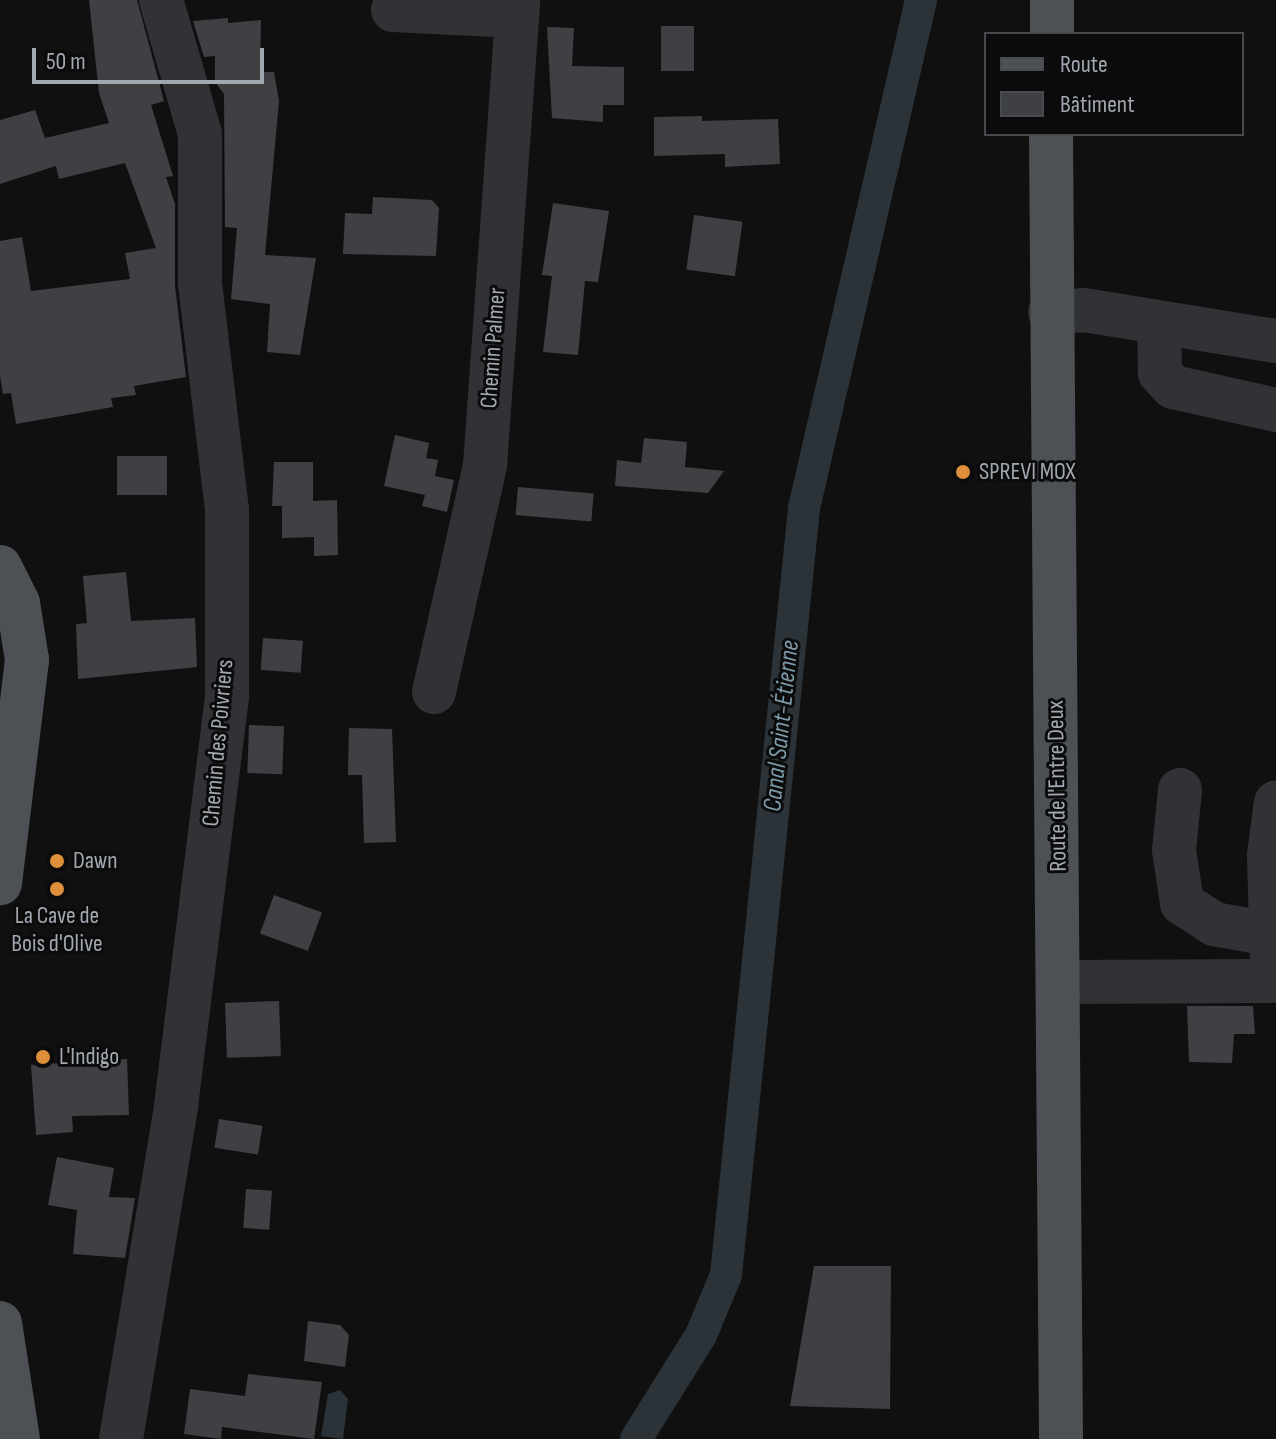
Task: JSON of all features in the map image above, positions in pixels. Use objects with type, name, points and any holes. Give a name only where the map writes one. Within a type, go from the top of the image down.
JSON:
[{"type":"main road","points":[[1052,0],[1052,32]]},
{"type":"main road","name":"Route de l'Entre Deux","points":[[1051,136],[1050,312],[1060,982],[1061,1439]]},
{"type":"main road","points":[[0,567],[18,603],[11,661],[5,833],[0,883]]},
{"type":"main road","points":[[0,607],[11,661]]},
{"type":"main road","points":[[0,1323],[18,1439]]},
{"type":"street","name":"Chemin des Poivriers","points":[[121,1439],[176,1106],[227,696],[227,510],[200,283],[200,134],[161,0]]},
{"type":"street","points":[[393,10],[517,8]]},
{"type":"street","name":"Chemin Palmer","points":[[434,692],[485,465],[517,8]]},
{"type":"street","points":[[1050,312],[1084,310],[1276,341]]},
{"type":"street","points":[[1159,323],[1160,373],[1173,387],[1276,410]]},
{"type":"street","points":[[1180,790],[1174,850],[1182,903],[1214,924],[1270,934]]},
{"type":"street","points":[[1060,982],[1276,983],[1270,934],[1276,802]]},
{"type":"shaded area","points":[[340,1390],[348,1399],[343,1439],[321,1436],[328,1394]]},
{"type":"building","points":[[89,0],[137,0],[164,101],[151,105],[173,176],[166,177],[175,204],[175,286],[186,377],[134,386],[136,395],[111,398],[113,407],[16,424],[11,393],[3,394],[0,376],[0,241],[22,237],[31,291],[130,279],[125,253],[156,248],[125,163],[59,179],[56,166],[0,184],[0,120],[35,110],[45,138],[109,123],[99,93]]},
{"type":"building","points":[[228,18],[228,23],[261,20],[260,72],[274,72],[279,101],[265,255],[316,258],[300,355],[267,352],[270,304],[231,299],[237,228],[225,227],[224,94],[215,82],[215,56],[204,57],[193,21]]},
{"type":"building","points":[[661,26],[694,26],[694,71],[661,71]]},
{"type":"building","points":[[547,27],[574,28],[572,66],[624,67],[624,105],[603,105],[603,122],[552,118]]},
{"type":"building","points":[[702,116],[702,121],[778,119],[780,164],[725,167],[725,154],[654,156],[654,117]]},
{"type":"building","points":[[373,197],[432,200],[439,208],[436,256],[343,254],[345,213],[372,214]]},
{"type":"building","points":[[553,203],[609,211],[598,282],[585,281],[578,355],[543,352],[552,276],[542,275]]},
{"type":"building","points":[[694,215],[743,222],[735,276],[686,269]]},
{"type":"building","points":[[395,435],[429,443],[426,458],[438,460],[435,476],[454,480],[447,512],[422,506],[425,495],[384,486]]},
{"type":"building","points":[[644,438],[687,442],[685,467],[724,471],[708,493],[615,486],[617,460],[641,463]]},
{"type":"building","points":[[117,456],[167,456],[167,495],[117,495]]},
{"type":"building","points":[[274,462],[313,462],[313,501],[337,500],[338,555],[314,556],[314,537],[282,538],[282,506],[272,506]]},
{"type":"building","points":[[518,487],[594,494],[591,522],[516,515]]},
{"type":"building","points":[[126,572],[131,621],[195,618],[197,667],[78,679],[76,624],[87,623],[83,576]]},
{"type":"building","points":[[263,638],[303,641],[301,673],[261,670]]},
{"type":"building","points":[[249,725],[284,726],[282,774],[247,773]]},
{"type":"building","points":[[349,728],[392,729],[396,842],[364,843],[362,775],[348,775]]},
{"type":"building","points":[[274,895],[322,912],[308,951],[260,934]]},
{"type":"building","points":[[279,1001],[281,1056],[227,1058],[225,1003]]},
{"type":"building","points":[[1187,1006],[1253,1006],[1255,1034],[1234,1034],[1232,1063],[1189,1062]]},
{"type":"building","points":[[127,1059],[129,1115],[72,1116],[73,1132],[36,1135],[31,1065]]},
{"type":"building","points":[[219,1119],[262,1126],[258,1155],[214,1148]]},
{"type":"building","points":[[57,1157],[114,1168],[109,1197],[135,1198],[125,1258],[73,1254],[77,1210],[48,1205]]},
{"type":"building","points":[[246,1189],[272,1191],[269,1230],[243,1228]]},
{"type":"building","points":[[814,1266],[891,1266],[890,1409],[790,1406]]},
{"type":"building","points":[[308,1321],[340,1325],[349,1335],[345,1367],[304,1361]]},
{"type":"building","points":[[248,1374],[322,1382],[314,1439],[222,1427],[221,1439],[184,1434],[190,1389],[245,1396]]},
{"type":"waterway","name":"Canal Saint-Étienne","points":[[636,1439],[701,1335],[726,1275],[804,508],[921,0]]},
{"type":"place","name":"SPREVI MOX","points":[[963,472]]},
{"type":"place","name":"Dawn","points":[[57,861]]},
{"type":"place","name":"La Cave de Bois d'Olive","points":[[57,889]]},
{"type":"place","name":"L'Indigo","points":[[43,1057]]}]
